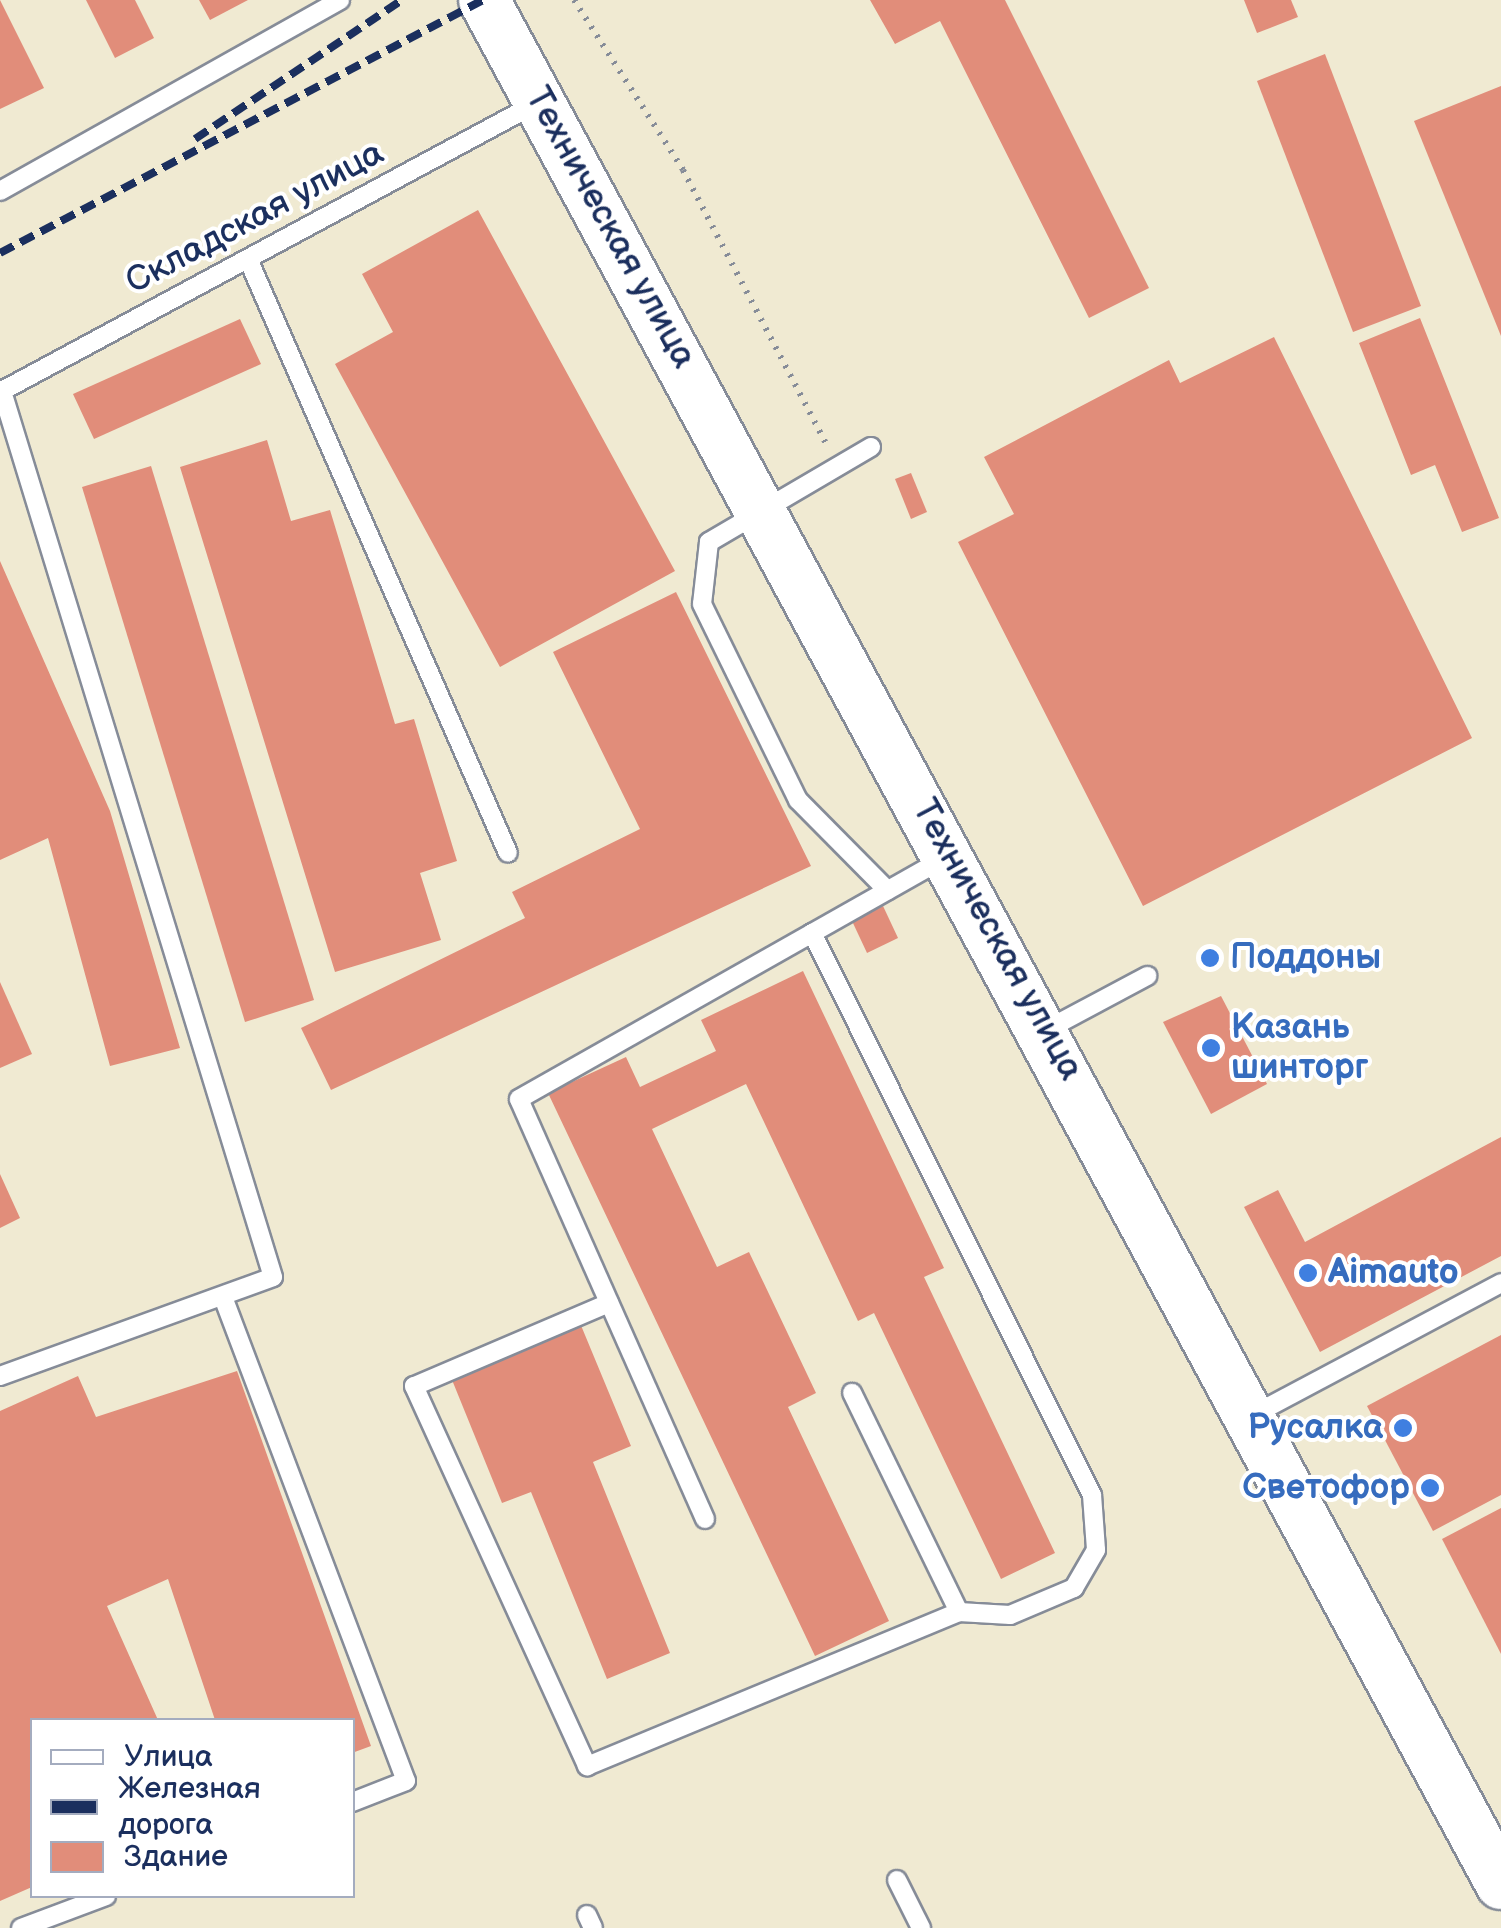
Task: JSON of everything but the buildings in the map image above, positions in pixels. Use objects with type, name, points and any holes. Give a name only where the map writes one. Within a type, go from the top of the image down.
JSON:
[{"type":"main road","name":"Техническая улица","points":[[484,0],[1254,1414],[1501,1884]]},
{"type":"lane","points":[[0,191],[340,0]]},
{"type":"lane","name":"Складская улица","points":[[1,391],[540,101]]},
{"type":"lane","points":[[248,259],[508,853]]},
{"type":"lane","points":[[0,1376],[274,1278],[1,391]]},
{"type":"lane","points":[[870,447],[761,506],[708,542],[702,604],[798,800],[887,890]]},
{"type":"lane","points":[[705,1518],[519,1099],[950,854]]},
{"type":"lane","points":[[609,1303],[414,1386],[587,1766],[958,1612],[1010,1615],[1074,1588],[1096,1550],[1092,1494],[812,932]]},
{"type":"lane","points":[[1046,1030],[1146,976]]},
{"type":"lane","points":[[1254,1414],[1501,1283]]},
{"type":"lane","points":[[223,1297],[406,1781],[355,1801]]},
{"type":"lane","points":[[852,1393],[958,1612]]},
{"type":"lane","points":[[897,1880],[921,1928]]},
{"type":"lane","points":[[21,1928],[101,1898]]},
{"type":"path","points":[[574,0],[683,170],[837,465]]},
{"type":"railway","points":[[195,139],[402,0]]},
{"type":"railway","points":[[0,253],[483,0]]},
{"type":"place","name":"Поддоны","points":[[1210,958]]},
{"type":"place","name":"Казань шинторг","points":[[1211,1048]]},
{"type":"place","name":"Aimauto","points":[[1308,1273]]},
{"type":"place","name":"Русалка","points":[[1403,1428]]},
{"type":"place","name":"Светофор","points":[[1430,1488]]}]
